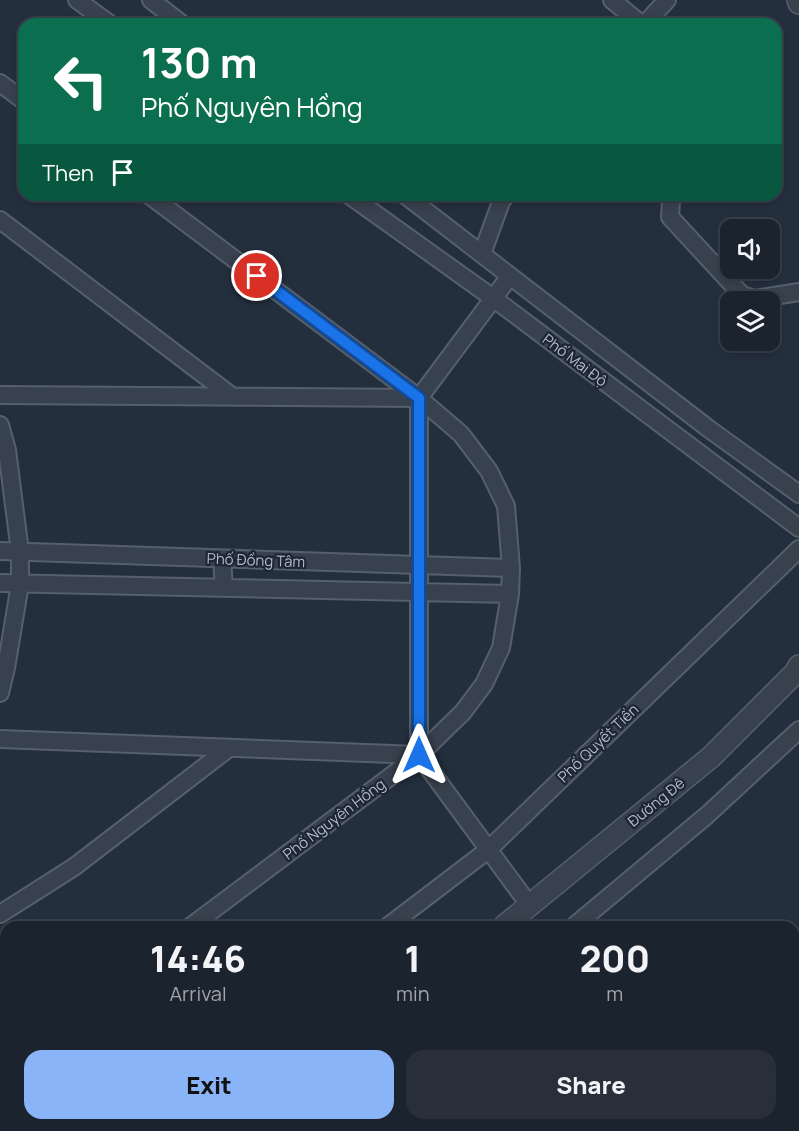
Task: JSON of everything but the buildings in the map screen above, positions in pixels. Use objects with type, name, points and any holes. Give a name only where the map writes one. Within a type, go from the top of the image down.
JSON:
[{"type":"street","points":[[77,0],[102,18]]},
{"type":"street","points":[[151,0],[174,18]]},
{"type":"street","points":[[612,0],[635,18]]},
{"type":"street","points":[[649,18],[667,0]]},
{"type":"street","points":[[0,84],[18,97]]},
{"type":"street","name":"Phố Nguyên Hồng","points":[[157,201],[419,398],[461,434],[489,471],[506,506],[511,568],[510,594],[501,648],[484,684],[463,712],[419,755],[198,921]]},
{"type":"street","name":"Phố Mai Độ","points":[[357,201],[493,298],[799,528]]},
{"type":"street","name":"Phố Mai Độ","points":[[413,201],[700,422],[799,494]]},
{"type":"street","points":[[482,254],[502,201]]},
{"type":"street","points":[[671,201],[670,218],[742,295],[755,300],[799,292]]},
{"type":"street","points":[[0,220],[233,397]]},
{"type":"street","points":[[510,276],[419,398],[419,755],[530,906]]},
{"type":"street","points":[[0,395],[419,398]]},
{"type":"street","points":[[0,425],[7,450],[20,552],[20,584],[0,693]]},
{"type":"street","name":"Phố Quyết Tiến","points":[[395,921],[488,850],[799,549]]},
{"type":"street","name":"Phố Đồng Tâm","points":[[0,551],[511,568]]},
{"type":"street","points":[[222,559],[224,588]]},
{"type":"street","name":"Phố Đồng Tâm","points":[[0,584],[510,594]]},
{"type":"street","name":"Đường Đê","points":[[511,921],[711,757],[795,673],[799,666]]},
{"type":"street","points":[[580,921],[706,816],[799,730]]},
{"type":"street","points":[[0,739],[419,755]]},
{"type":"street","points":[[0,914],[74,867],[229,748]]},
{"type":"route","points":[[257,276],[419,398],[419,755]]}]
